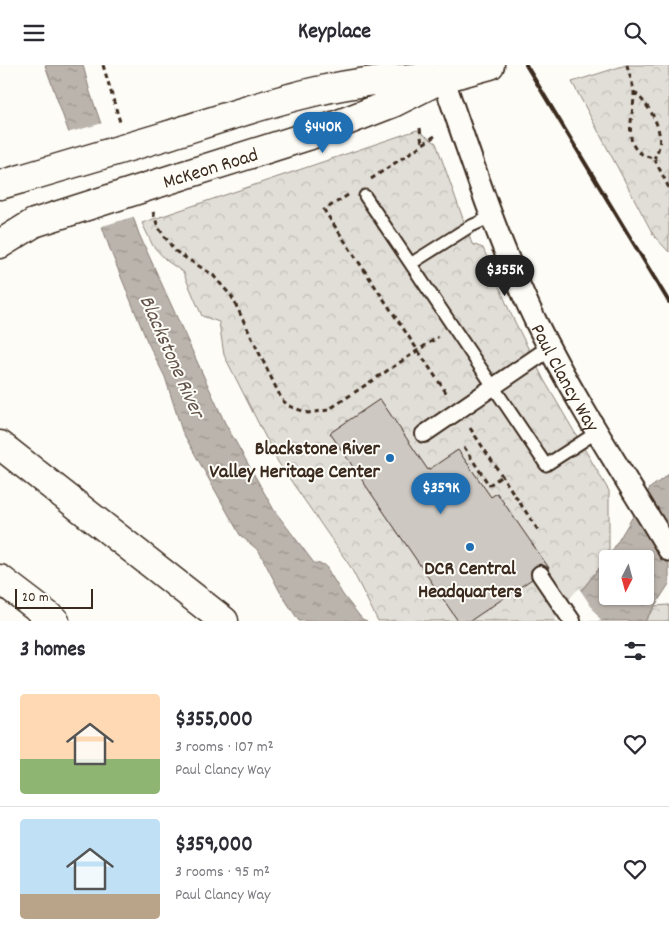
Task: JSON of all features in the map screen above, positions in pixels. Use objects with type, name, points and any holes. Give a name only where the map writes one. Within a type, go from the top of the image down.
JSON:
[{"type":"main road","name":"McKeon Road","points":[[10,182],[294,96],[385,79],[490,65]]},
{"type":"main road","name":"McKeon Road","points":[[0,234],[308,137],[393,103],[440,72]]},
{"type":"main road","points":[[0,244],[34,223]]},
{"type":"main road","points":[[0,445],[224,621]]},
{"type":"main road","points":[[0,579],[55,621]]},
{"type":"street","name":"Paul Clancy Way","points":[[440,72],[491,217],[521,289],[550,348],[597,432],[669,551]]},
{"type":"street","points":[[424,434],[550,348]]},
{"type":"street","points":[[540,574],[572,621]]},
{"type":"lane","points":[[365,196],[412,263],[546,465],[597,432]]},
{"type":"lane","points":[[412,263],[469,227],[491,217]]},
{"type":"path","points":[[103,65],[122,128]]},
{"type":"path","points":[[627,65],[634,92],[630,120],[631,137],[637,150],[642,155],[654,158],[669,188]]},
{"type":"path","points":[[634,92],[650,107],[660,128],[661,149],[654,158]]},
{"type":"path","points":[[420,129],[422,144]]},
{"type":"path","points":[[365,183],[435,136]]},
{"type":"path","points":[[349,194],[324,210],[538,530]]},
{"type":"path","points":[[152,209],[158,227],[171,247],[188,261],[214,275],[232,297],[276,392],[289,406],[308,413],[328,410],[454,327]]},
{"type":"path","points":[[464,447],[489,485],[502,476]]},
{"type":"green space","points":[[626,65],[669,65],[669,252],[654,236],[572,82]]},
{"type":"green space","points":[[417,130],[436,143],[472,244],[483,248],[510,312],[544,380],[609,491],[609,550],[599,550],[599,568],[557,621],[378,621],[350,566],[278,462],[224,355],[219,322],[202,316],[183,272],[167,261],[153,246],[142,223]]},
{"type":"green space","points":[[669,605],[669,621],[645,621],[655,606]]},
{"type":"water","name":"Blackstone River","points":[[45,65],[83,65],[90,92],[139,234],[225,423],[274,510],[314,563],[325,565],[343,595],[362,619],[367,621],[299,621],[280,592],[259,551],[240,535],[182,431],[165,377],[147,341],[111,252]]},
{"type":"water","points":[[669,474],[669,584],[645,621],[557,621],[599,568],[599,605],[654,605],[654,550],[613,550],[650,488]]},
{"type":"pier","points":[[103,123],[136,216],[99,227],[67,133]]},
{"type":"pier","points":[[579,588],[601,621],[554,621],[571,597]]},
{"type":"building","points":[[380,399],[428,470],[458,450],[491,497],[497,493],[549,568],[540,564],[535,566],[531,570],[532,579],[470,621],[458,621],[330,433]]},
{"type":"railway","points":[[526,65],[669,302]]},
{"type":"place","name":"Blackstone River Valley Heritage Center","points":[[390,458]]},
{"type":"place","name":"DCR Central Headquarters","points":[[470,547]]}]
